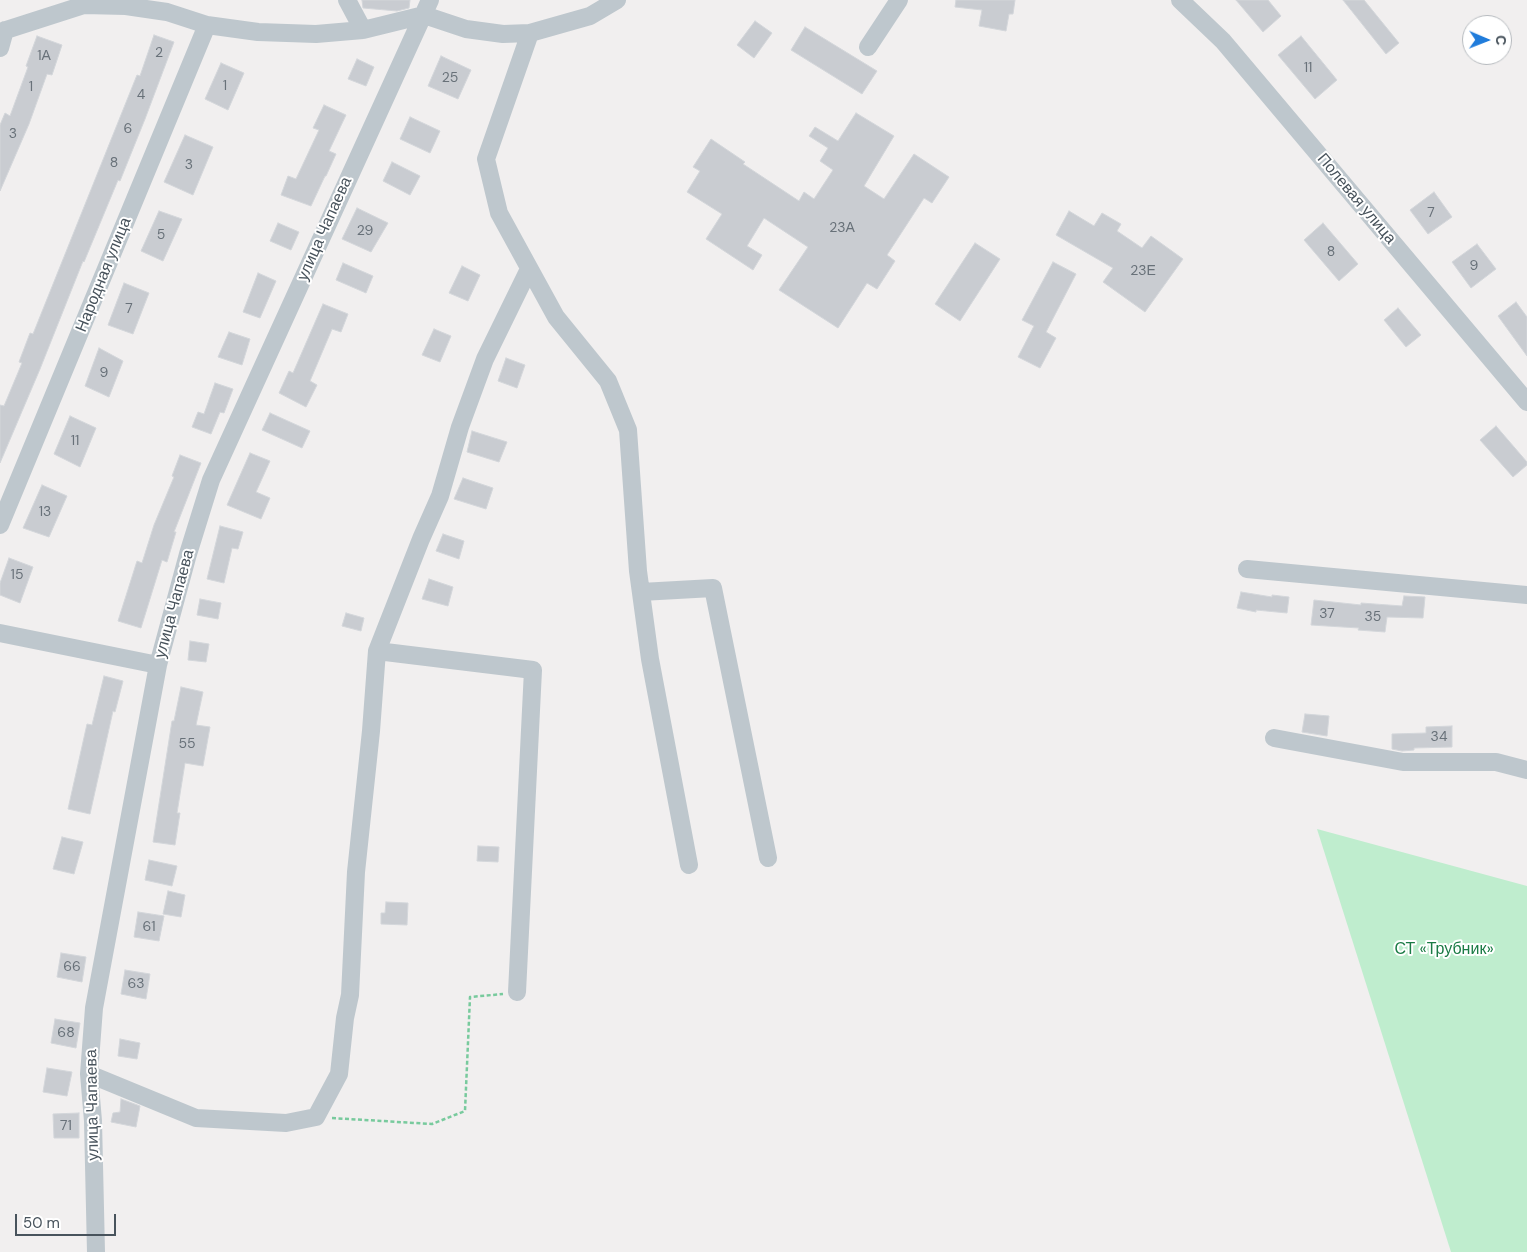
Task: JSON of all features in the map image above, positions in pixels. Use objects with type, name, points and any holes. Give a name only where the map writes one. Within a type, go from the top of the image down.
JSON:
[{"type":"street","points":[[347,0],[363,30]]},
{"type":"street","points":[[0,48],[3,31],[84,4],[126,6],[167,12],[207,25],[258,32],[316,34],[363,30],[427,8],[466,29],[503,34],[530,33],[590,16],[617,0]]},
{"type":"street","points":[[868,48],[899,0]]},
{"type":"street","name":"Полевая улица","points":[[1180,0],[1223,41],[1527,402]]},
{"type":"street","name":"улица Чапаева","points":[[96,1252],[93,1121],[89,1074],[94,1008],[158,665],[188,554],[211,480],[427,8]]},
{"type":"street","name":"Народная улица","points":[[0,525],[207,25]]},
{"type":"street","points":[[530,33],[486,159],[499,213],[556,317],[608,382],[628,430],[641,592],[650,659],[689,865]]},
{"type":"street","points":[[89,1074],[196,1118],[286,1123],[316,1117],[339,1074],[345,1018],[350,996],[356,872],[371,731],[377,651],[440,496],[460,427],[485,358],[529,269]]},
{"type":"street","points":[[1247,569],[1527,595]]},
{"type":"street","points":[[641,592],[713,588],[768,858]]},
{"type":"street","points":[[0,633],[158,665]]},
{"type":"street","points":[[377,651],[533,670],[517,992]]},
{"type":"street","points":[[1274,738],[1403,762],[1496,762],[1527,770]]},
{"type":"path","points":[[316,1117],[432,1124],[465,1111],[470,998],[517,992]]},
{"type":"green space","name":"СТ «Трубник»","points":[[1317,829],[1527,886],[1527,1252],[1451,1252]]},
{"type":"building","points":[[362,0],[410,0],[409,8],[397,11],[363,8]]},
{"type":"building","points":[[956,0],[1015,0],[1013,14],[1009,14],[1006,31],[979,26],[982,10],[955,7]]},
{"type":"building","points":[[1236,0],[1268,0],[1281,16],[1263,32]]},
{"type":"building","points":[[1343,0],[1364,0],[1399,43],[1386,54]]},
{"type":"building","points":[[755,21],[772,33],[754,58],[737,45]]},
{"type":"building","points":[[805,27],[877,71],[862,94],[791,50]]},
{"type":"building","points":[[154,35],[174,42],[120,181],[118,180],[83,261],[0,463],[0,405],[4,406],[22,363],[19,362],[30,333],[33,334],[137,75],[140,76]]},
{"type":"building","points":[[37,36],[62,45],[52,75],[47,74],[29,124],[0,191],[0,125],[5,113],[10,116]]},
{"type":"building","points":[[1301,36],[1337,80],[1315,99],[1278,55]]},
{"type":"building","points":[[441,56],[471,70],[458,99],[428,86]]},
{"type":"building","points":[[357,59],[374,67],[366,86],[348,79]]},
{"type":"building","points":[[221,63],[244,73],[228,110],[205,99]]},
{"type":"building","points":[[324,105],[346,115],[329,151],[336,154],[311,206],[281,195],[288,176],[296,179],[319,130],[313,128]]},
{"type":"building","points":[[856,113],[894,136],[864,186],[884,199],[914,154],[949,177],[932,203],[924,198],[887,255],[895,261],[877,289],[867,283],[838,328],[779,290],[808,247],[764,218],[747,246],[762,255],[753,270],[706,239],[722,214],[687,192],[700,171],[693,167],[711,139],[745,162],[743,164],[799,201],[804,192],[814,199],[833,170],[820,161],[828,148],[809,136],[815,127],[838,141]]},
{"type":"building","points":[[410,117],[440,131],[430,153],[400,139]]},
{"type":"building","points":[[185,135],[213,147],[193,195],[164,182]]},
{"type":"building","points":[[392,162],[420,176],[410,195],[383,181]]},
{"type":"building","points":[[1434,192],[1452,217],[1428,234],[1410,210]]},
{"type":"building","points":[[357,208],[388,223],[371,252],[342,239]]},
{"type":"building","points":[[159,211],[182,219],[163,261],[141,251]]},
{"type":"building","points":[[1069,211],[1094,226],[1102,213],[1121,224],[1117,231],[1142,248],[1151,236],[1183,259],[1145,312],[1103,282],[1113,268],[1056,235]]},
{"type":"building","points":[[278,223],[299,232],[291,250],[270,241]]},
{"type":"building","points":[[1323,223],[1358,264],[1339,281],[1304,240]]},
{"type":"building","points":[[975,243],[1000,259],[960,321],[935,304]]},
{"type":"building","points":[[1477,244],[1496,269],[1471,288],[1452,262]]},
{"type":"building","points":[[1053,262],[1076,274],[1046,332],[1056,338],[1040,368],[1018,357],[1034,326],[1022,320]]},
{"type":"building","points":[[343,263],[373,276],[366,293],[336,280]]},
{"type":"building","points":[[462,266],[480,275],[468,301],[449,293]]},
{"type":"building","points":[[258,273],[276,281],[260,318],[243,312]]},
{"type":"building","points":[[124,283],[149,293],[133,334],[108,325]]},
{"type":"building","points":[[1516,302],[1527,317],[1527,356],[1498,316]]},
{"type":"building","points":[[323,304],[348,314],[341,332],[332,329],[310,381],[317,385],[306,407],[279,393],[289,371],[293,373]]},
{"type":"building","points":[[1398,308],[1421,335],[1406,347],[1384,320]]},
{"type":"building","points":[[434,329],[451,336],[440,362],[422,355]]},
{"type":"building","points":[[229,332],[250,339],[242,365],[218,357]]},
{"type":"building","points":[[99,348],[123,361],[109,397],[85,386]]},
{"type":"building","points":[[506,358],[525,365],[517,388],[498,381]]},
{"type":"building","points":[[215,383],[233,389],[224,413],[220,412],[211,434],[192,427],[198,412],[204,414]]},
{"type":"building","points":[[270,413],[310,431],[302,448],[262,430]]},
{"type":"building","points":[[70,416],[96,428],[80,467],[54,454]]},
{"type":"building","points":[[1496,426],[1527,462],[1527,465],[1513,477],[1480,440]]},
{"type":"building","points":[[472,431],[507,442],[499,462],[467,452]]},
{"type":"building","points":[[250,453],[270,461],[256,492],[270,498],[261,519],[227,505]]},
{"type":"building","points":[[180,455],[201,463],[174,532],[176,532],[167,562],[162,560],[141,628],[118,621],[137,561],[142,563],[154,525],[174,477],[172,476]]},
{"type":"building","points":[[463,478],[493,488],[486,509],[454,499]]},
{"type":"building","points":[[42,485],[67,496],[49,537],[23,528]]},
{"type":"building","points":[[220,526],[243,532],[238,549],[232,548],[224,583],[207,579]]},
{"type":"building","points":[[443,534],[464,541],[459,559],[436,551]]},
{"type":"building","points":[[9,558],[33,567],[20,603],[0,595],[0,583]]},
{"type":"building","points":[[429,579],[453,587],[448,606],[422,599]]},
{"type":"building","points":[[1241,592],[1272,597],[1272,595],[1289,597],[1287,613],[1256,610],[1256,612],[1237,608]]},
{"type":"building","points":[[1404,596],[1425,597],[1423,618],[1387,617],[1385,632],[1358,630],[1359,628],[1311,625],[1314,600],[1361,605],[1361,603],[1402,606]]},
{"type":"building","points":[[200,599],[221,603],[218,619],[197,615]]},
{"type":"building","points":[[346,613],[364,618],[361,631],[342,626]]},
{"type":"building","points":[[190,641],[209,644],[206,662],[188,660]]},
{"type":"building","points":[[104,676],[123,681],[115,712],[113,711],[90,814],[68,809],[87,724],[92,725]]},
{"type":"building","points":[[181,687],[203,692],[196,725],[210,727],[203,766],[185,763],[177,813],[180,813],[175,845],[153,842],[172,721],[174,721]]},
{"type":"building","points":[[1305,714],[1329,716],[1327,736],[1302,732]]},
{"type":"building","points":[[1452,726],[1452,747],[1414,748],[1414,750],[1402,751],[1392,749],[1392,734],[1426,733],[1426,727]]},
{"type":"building","points":[[62,837],[83,842],[74,874],[53,869]]},
{"type":"building","points":[[478,846],[499,847],[498,862],[477,861]]},
{"type":"building","points":[[149,860],[177,866],[172,886],[145,880]]},
{"type":"building","points":[[168,891],[185,895],[181,917],[163,914]]},
{"type":"building","points":[[386,902],[408,903],[407,925],[381,924],[381,913],[385,913]]},
{"type":"building","points":[[138,912],[164,916],[159,941],[134,937]]},
{"type":"building","points":[[61,953],[86,957],[82,982],[57,977]]},
{"type":"building","points":[[125,970],[150,974],[146,999],[121,994]]},
{"type":"building","points":[[55,1019],[80,1023],[76,1048],[51,1043]]},
{"type":"building","points":[[120,1039],[140,1043],[137,1059],[118,1056]]},
{"type":"building","points":[[47,1068],[72,1072],[67,1096],[43,1092]]},
{"type":"building","points":[[121,1099],[140,1106],[136,1127],[111,1122],[113,1113],[120,1112]]},
{"type":"building","points":[[79,1113],[79,1138],[54,1138],[53,1114]]}]
